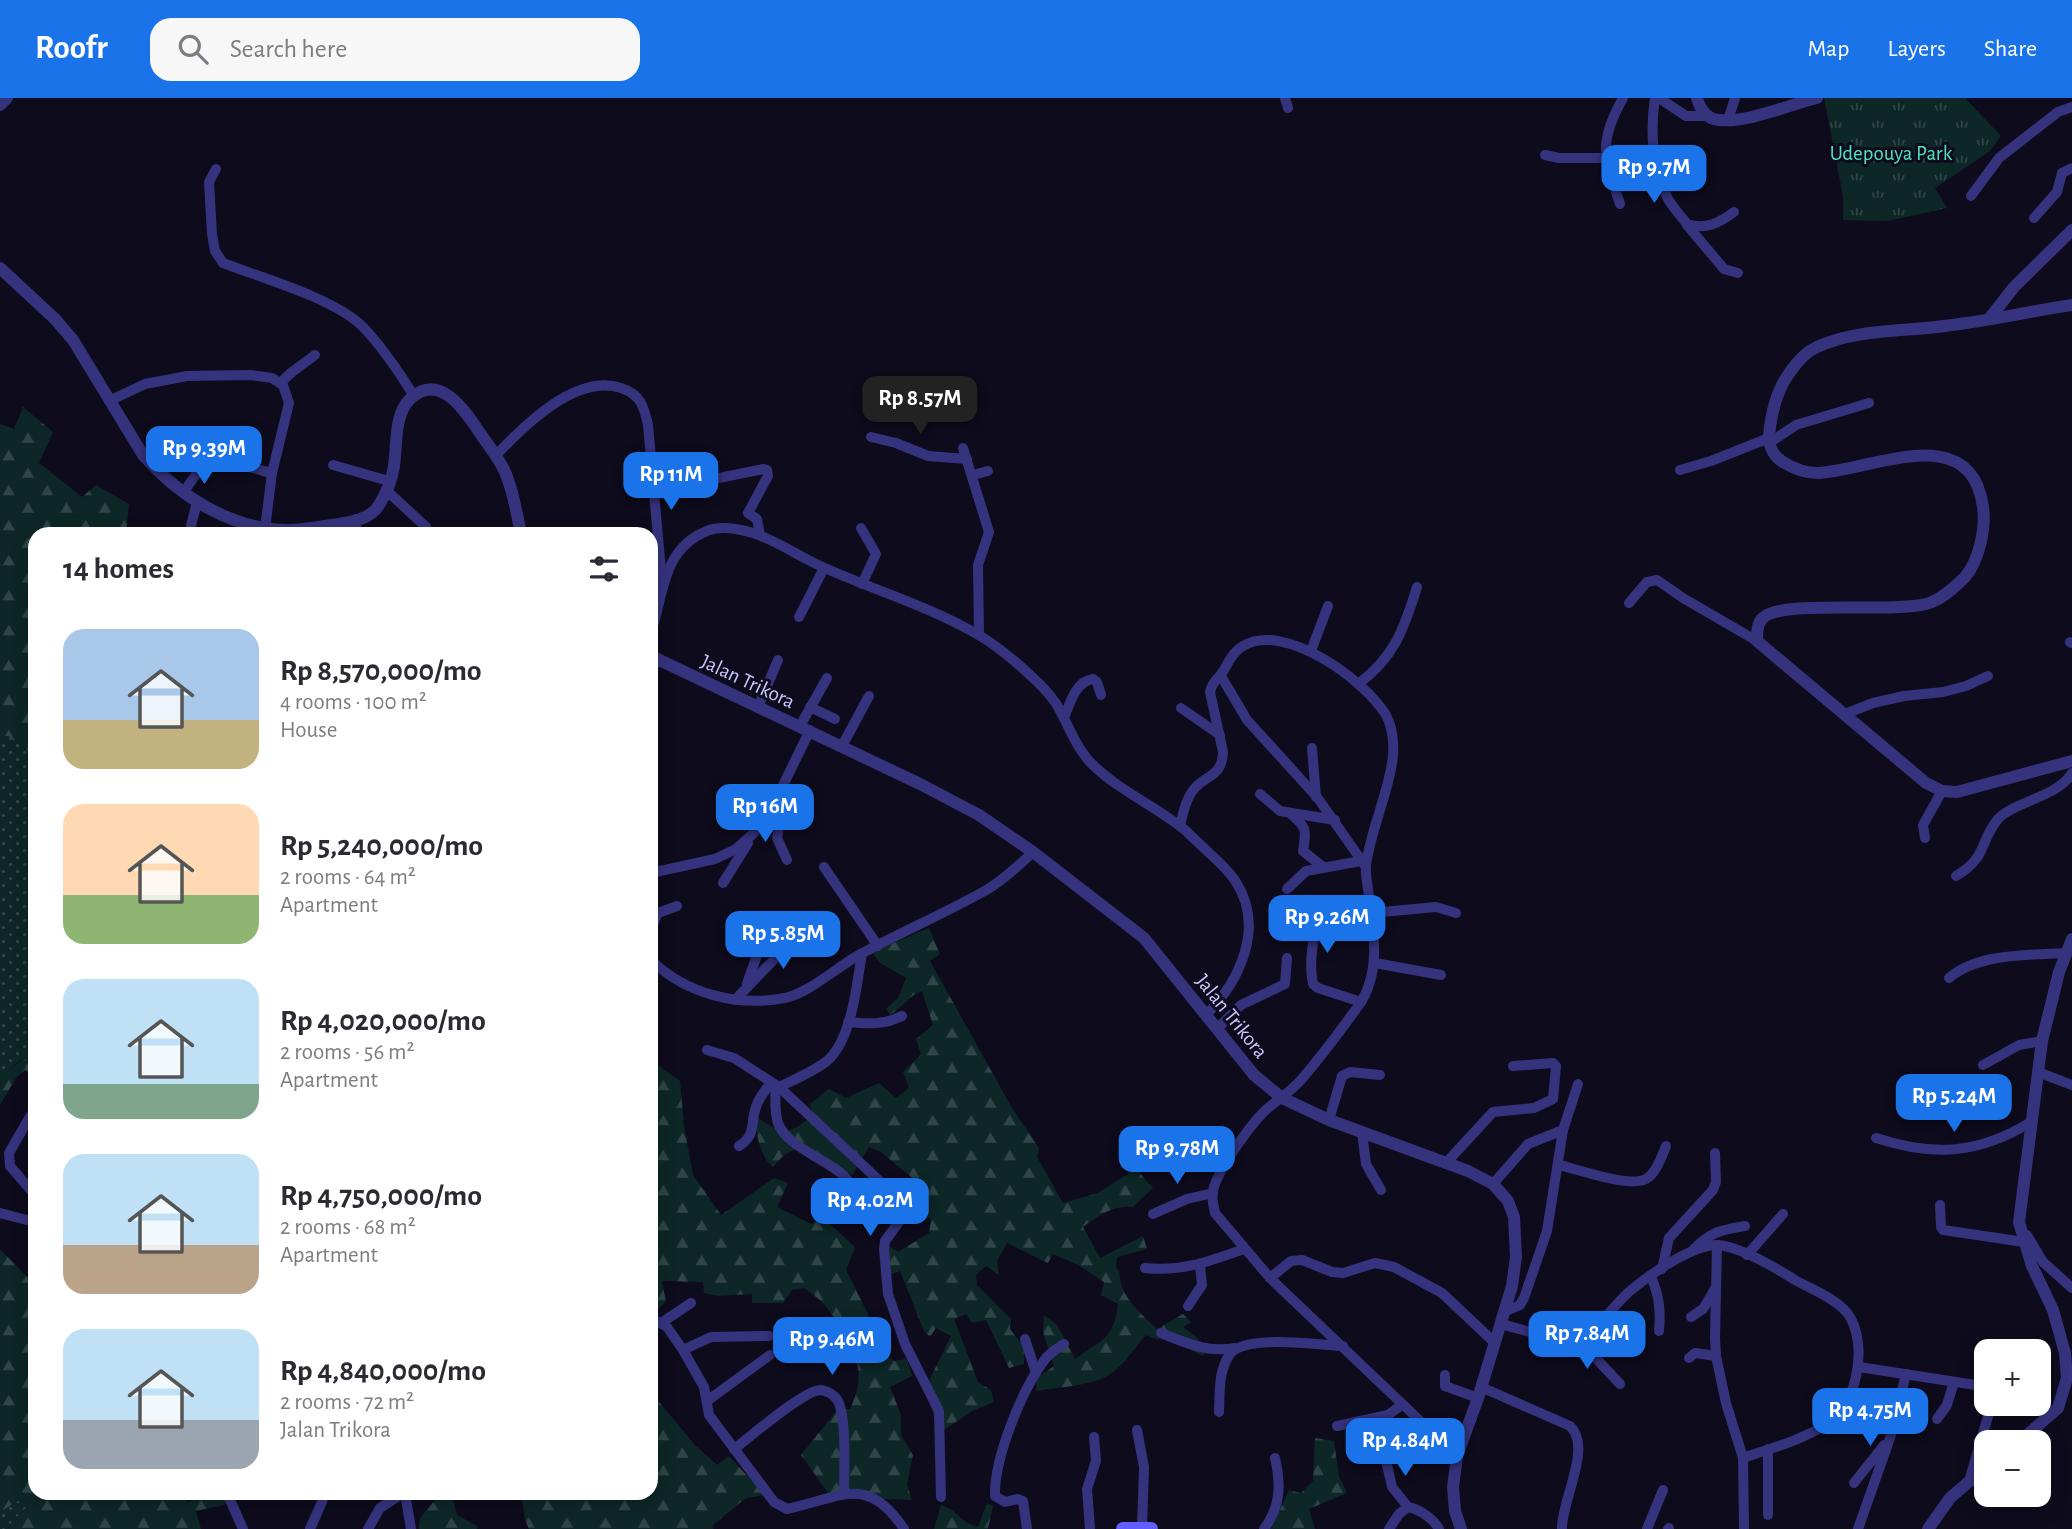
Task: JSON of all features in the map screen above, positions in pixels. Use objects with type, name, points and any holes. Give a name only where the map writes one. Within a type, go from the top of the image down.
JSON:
[{"type":"main road","points":[[1123,1529],[1146,1528]]},
{"type":"street","points":[[0,105],[7,98]]},
{"type":"street","points":[[1620,205],[1607,158],[1606,135],[1623,98]]},
{"type":"street","points":[[1708,116],[1686,116],[1657,98],[1653,121],[1655,164],[1668,199],[1687,225],[1724,269],[1738,273]]},
{"type":"street","points":[[1697,98],[1701,110],[1717,121],[1735,120],[1818,98]]},
{"type":"street","points":[[1728,120],[1735,98]]},
{"type":"street","points":[[1971,196],[1999,158],[2059,112],[2072,107]]},
{"type":"street","points":[[1545,155],[1559,158],[1607,158]]},
{"type":"street","points":[[2034,219],[2057,192],[2062,173],[2072,168]]},
{"type":"street","points":[[216,169],[209,181],[212,234],[218,258],[223,263],[336,306],[362,326],[418,394]]},
{"type":"street","points":[[1687,225],[1707,226],[1718,223],[1734,212]]},
{"type":"street","points":[[1989,319],[2021,280],[2072,230]]},
{"type":"street","points":[[0,268],[55,319],[73,340],[143,455],[157,471],[197,502],[228,518],[258,527]]},
{"type":"street","points":[[1757,641],[1759,622],[1765,615],[1773,612],[1798,609],[1899,608],[1928,603],[1944,595],[1969,572],[1976,556],[1984,514],[1977,484],[1970,472],[1957,462],[1933,455],[1881,460],[1816,473],[1795,469],[1776,458],[1769,440],[1770,417],[1788,373],[1800,358],[1815,348],[1857,336],[2072,305]]},
{"type":"street","points":[[280,383],[315,355]]},
{"type":"street","points":[[109,401],[145,384],[187,376],[250,375],[272,378],[280,383],[287,393],[289,403],[272,473],[265,527]]},
{"type":"street","points":[[496,455],[527,424],[572,394],[591,387],[616,386],[633,392],[642,404],[648,425],[657,527]]},
{"type":"street","points":[[309,527],[356,519],[375,512],[388,486],[403,411],[418,394],[434,391],[453,398],[462,406],[496,455],[508,478],[519,527]]},
{"type":"street","points":[[1680,471],[1769,440],[1796,425],[1869,403]]},
{"type":"street","points":[[871,437],[896,443],[928,456],[967,459]]},
{"type":"street","points":[[963,448],[989,532],[978,565],[978,634]]},
{"type":"street","points":[[183,493],[200,470],[212,464],[222,463],[272,473]]},
{"type":"street","points":[[333,465],[388,486],[426,527]]},
{"type":"street","points":[[654,491],[764,469],[768,476],[748,513],[757,519],[760,536]]},
{"type":"street","points":[[973,475],[988,471]]},
{"type":"street","points":[[191,527],[197,502]]},
{"type":"street","points":[[356,519],[356,527]]},
{"type":"street","points":[[861,528],[876,554],[862,584]]},
{"type":"street","points":[[658,602],[662,584],[678,552],[700,534],[710,530],[733,529],[760,536],[824,568],[978,634],[1041,685],[1055,701],[1090,763],[1118,786],[1180,826],[1235,880],[1247,903],[1249,918],[1244,953],[1237,977],[1206,1015]]},
{"type":"street","points":[[658,535],[662,584]]},
{"type":"street","points":[[659,546],[678,552]]},
{"type":"street","points":[[799,617],[824,568]]},
{"type":"street","points":[[1629,603],[1647,582],[1657,580],[1757,641],[1926,783],[1942,791],[1956,792],[2072,761]]},
{"type":"street","points":[[1358,684],[1370,676],[1396,645],[1417,587]]},
{"type":"street","points":[[1311,651],[1328,606]]},
{"type":"street","points":[[1180,826],[1185,807],[1195,788],[1213,775],[1223,763],[1210,692],[1213,681],[1221,676],[1240,647],[1267,640],[1296,645],[1311,651],[1358,684],[1385,714],[1392,729],[1393,756],[1364,864],[1375,963],[1361,1002],[1300,1081],[1268,1109],[1241,1142],[1214,1186],[1212,1201],[1215,1213],[1270,1278],[1457,1456]]},
{"type":"street","points":[[758,707],[778,660]]},
{"type":"street","name":"Jalan Trikora","points":[[658,664],[805,728],[979,815],[1033,852],[1144,938],[1254,1075],[1282,1098],[1329,1120],[1446,1163],[1493,1184]]},
{"type":"street","points":[[1221,676],[1247,720],[1317,797],[1364,864]]},
{"type":"street","points":[[1845,714],[1903,695],[1943,692],[1966,686],[1988,676]]},
{"type":"street","points":[[723,883],[772,808],[805,728],[810,707],[827,678]]},
{"type":"street","points":[[1064,718],[1083,682],[1093,679],[1097,682],[1101,695]]},
{"type":"street","points":[[842,746],[869,696]]},
{"type":"street","points":[[810,707],[835,719]]},
{"type":"street","points":[[1181,708],[1220,735]]},
{"type":"street","points":[[1312,748],[1317,797]]},
{"type":"street","points":[[1956,876],[1978,859],[1998,819],[2054,788],[2072,773]]},
{"type":"street","points":[[781,790],[783,808],[777,838],[787,860]]},
{"type":"street","points":[[1925,838],[1923,825],[1942,791]]},
{"type":"street","points":[[1260,794],[1276,809],[1335,820]]},
{"type":"street","points":[[1290,813],[1303,825],[1307,833],[1303,850],[1323,867]]},
{"type":"street","points":[[658,871],[715,859],[736,849],[754,833]]},
{"type":"street","points":[[658,966],[691,988],[735,1000],[788,997],[862,953],[989,888],[1033,852]]},
{"type":"street","points":[[1287,888],[1306,871],[1364,864]]},
{"type":"street","points":[[824,867],[878,946]]},
{"type":"street","points":[[658,913],[677,906]]},
{"type":"street","points":[[1361,1002],[1313,984],[1311,962],[1316,926],[1371,915],[1436,907],[1456,913]]},
{"type":"street","points":[[735,1000],[809,923]]},
{"type":"street","points":[[2033,1430],[2058,1408],[2070,1379],[2053,1310],[2032,1266],[2019,1223],[2042,1041],[2059,972],[2072,939]]},
{"type":"street","points":[[747,985],[757,954],[766,943]]},
{"type":"street","points":[[739,1146],[752,1133],[755,1109],[775,1085],[826,1062],[834,1054],[848,1022],[862,953]]},
{"type":"street","points":[[1949,978],[1960,968],[1974,964],[2031,955],[2067,953]]},
{"type":"street","points":[[1217,1029],[1241,1006],[1284,984],[1287,958]]},
{"type":"street","points":[[1375,963],[1441,975]]},
{"type":"street","points":[[848,1022],[889,1023],[902,1016]]},
{"type":"street","points":[[1983,1065],[2019,1045],[2042,1041]]},
{"type":"street","points":[[706,1050],[734,1058],[775,1085],[840,1141],[901,1201],[901,1219],[885,1241],[888,1294],[905,1344],[939,1411],[942,1497]]},
{"type":"street","points":[[1446,1163],[1493,1112],[1534,1108],[1553,1099],[1556,1066],[1553,1063],[1513,1066]]},
{"type":"street","points":[[1329,1120],[1342,1076],[1350,1072],[1380,1075]]},
{"type":"street","points":[[2038,1072],[2072,1085]]},
{"type":"street","points":[[1502,1318],[1520,1305],[1524,1298],[1547,1231],[1563,1130],[1578,1084]]},
{"type":"street","points":[[775,1085],[778,1126],[799,1146],[841,1173],[859,1197]]},
{"type":"street","points":[[28,1120],[9,1153],[8,1160],[28,1187]]},
{"type":"street","points":[[1876,1138],[1912,1147],[1971,1149],[1996,1141],[2031,1122]]},
{"type":"street","points":[[1461,1529],[1455,1511],[1453,1488],[1457,1456],[1512,1286],[1517,1236],[1511,1208],[1493,1184],[1528,1144],[1563,1130]]},
{"type":"street","points":[[1362,1132],[1366,1164],[1381,1190]]},
{"type":"street","points":[[1559,1165],[1625,1181],[1644,1180],[1649,1178],[1666,1146]]},
{"type":"street","points":[[1662,1269],[1669,1238],[1713,1190],[1716,1182],[1715,1153]]},
{"type":"street","points":[[1153,1214],[1186,1199],[1213,1193]]},
{"type":"street","points":[[1940,1205],[1943,1230],[2024,1242]]},
{"type":"street","points":[[0,1213],[28,1220]]},
{"type":"street","points":[[1747,1255],[1783,1214]]},
{"type":"street","points":[[2019,1223],[2043,1262],[2072,1288]]},
{"type":"street","points":[[1502,1318],[1541,1334],[1576,1337],[1590,1331],[1629,1292],[1694,1250],[1716,1231],[1745,1226]]},
{"type":"street","points":[[1694,1250],[1717,1245],[1747,1255],[1785,1274],[1846,1312],[1858,1337],[1859,1367],[1846,1403],[1833,1419],[1819,1428],[1743,1458]]},
{"type":"street","points":[[1717,1245],[1716,1356],[1726,1403],[1743,1458],[1744,1529]]},
{"type":"street","points":[[1145,1268],[1166,1270],[1200,1265],[1244,1249]]},
{"type":"street","points":[[1270,1278],[1290,1261],[1302,1260],[1332,1272],[1343,1273],[1375,1263],[1394,1267],[1442,1293],[1495,1343]]},
{"type":"street","points":[[1188,1306],[1202,1285],[1200,1265]]},
{"type":"street","points":[[1651,1276],[1659,1297],[1659,1331]]},
{"type":"street","points":[[1691,1317],[1703,1309],[1718,1284]]},
{"type":"street","points":[[662,1323],[691,1303]]},
{"type":"street","points":[[658,1321],[667,1327],[704,1387],[709,1415],[774,1502],[787,1509],[853,1493],[881,1501],[893,1512],[904,1529]]},
{"type":"street","points":[[1161,1333],[1205,1349],[1236,1348],[1251,1343],[1343,1346]]},
{"type":"street","points":[[682,1350],[711,1337],[769,1336]]},
{"type":"street","points":[[1576,1337],[1620,1384]]},
{"type":"street","points":[[1025,1339],[1036,1373]]},
{"type":"street","points":[[1027,1529],[1023,1501],[1001,1501],[995,1493],[1006,1437],[1036,1373],[1051,1353],[1063,1344]]},
{"type":"street","points":[[1219,1412],[1220,1380],[1230,1355],[1236,1348]]},
{"type":"street","points":[[1689,1358],[1695,1353],[1716,1356]]},
{"type":"street","points":[[707,1401],[770,1355]]},
{"type":"street","points":[[1859,1367],[1974,1385]]},
{"type":"street","points":[[1858,1529],[1890,1438],[1906,1374]]},
{"type":"street","points":[[1445,1375],[1445,1386],[1479,1392],[1570,1426],[1578,1435],[1577,1460],[1563,1511],[1562,1529]]},
{"type":"street","points":[[1937,1419],[1947,1405],[1954,1382]]},
{"type":"street","points":[[734,1449],[779,1413],[816,1390],[824,1390],[834,1395],[838,1402],[843,1427],[844,1494]]},
{"type":"street","points":[[1338,1426],[1388,1415],[1402,1405]]},
{"type":"street","points":[[1388,1415],[1381,1438],[1392,1487],[1408,1507],[1422,1513],[1437,1524],[1439,1529]]},
{"type":"street","points":[[1970,1479],[1988,1416]]},
{"type":"street","points":[[1138,1430],[1144,1467],[1146,1528]]},
{"type":"street","points":[[1090,1529],[1087,1496],[1096,1461],[1094,1437]]},
{"type":"street","points":[[1854,1483],[1890,1438]]},
{"type":"street","points":[[1768,1449],[1768,1515]]},
{"type":"street","points":[[1264,1529],[1276,1509],[1279,1496],[1280,1478],[1275,1458]]},
{"type":"street","points":[[1928,1529],[1950,1498],[1974,1476]]},
{"type":"street","points":[[1647,1529],[1663,1490]]},
{"type":"street","points":[[230,1500],[243,1529]]},
{"type":"street","points":[[310,1529],[322,1500]]},
{"type":"street","points":[[368,1529],[384,1503],[390,1500]]},
{"type":"street","points":[[405,1500],[411,1529]]},
{"type":"street","points":[[1389,1529],[1399,1514],[1408,1507]]},
{"type":"green space","name":"Udepouya Park","points":[[1824,98],[1965,98],[2001,136],[1990,151],[1935,188],[1947,208],[1888,221],[1843,220],[1843,196]]},
{"type":"green space","points":[[23,407],[53,432],[39,463],[82,497],[96,485],[129,504],[127,527],[28,527],[28,752],[8,736],[0,736],[0,424],[14,429]]},
{"type":"green space","points":[[0,736],[8,736],[28,752],[28,1063],[22,1059],[0,1077]]},
{"type":"green space","points":[[929,928],[940,954],[930,961],[1012,1108],[1039,1148],[1037,1157],[1063,1203],[1098,1193],[1136,1169],[1153,1188],[1133,1207],[1113,1209],[1083,1227],[1100,1258],[1143,1236],[1147,1249],[1117,1257],[1116,1267],[1126,1295],[1157,1329],[1183,1314],[1191,1322],[1183,1327],[1208,1347],[1203,1356],[1162,1335],[1158,1340],[1146,1335],[1121,1364],[1105,1377],[1086,1383],[1036,1391],[1037,1378],[1054,1366],[1043,1332],[1044,1315],[1057,1325],[1075,1359],[1110,1332],[1118,1304],[1101,1295],[1104,1282],[1078,1265],[1053,1254],[1048,1263],[1007,1243],[997,1261],[999,1275],[986,1266],[976,1275],[977,1285],[1011,1319],[1010,1329],[1024,1347],[1024,1364],[1009,1368],[986,1320],[972,1323],[966,1314],[954,1319],[978,1382],[991,1390],[994,1402],[972,1411],[944,1430],[937,1426],[925,1389],[951,1336],[936,1328],[930,1337],[924,1331],[900,1271],[885,1276],[879,1252],[882,1241],[898,1252],[929,1233],[931,1219],[900,1199],[916,1181],[881,1152],[869,1147],[852,1175],[800,1147],[784,1155],[773,1167],[764,1157],[756,1117],[779,1130],[791,1130],[813,1115],[810,1104],[829,1089],[846,1098],[879,1083],[896,1098],[909,1088],[903,1072],[921,1054],[916,1039],[933,1025],[922,991],[890,1015],[886,1009],[898,998],[906,978],[879,962],[872,952]]},
{"type":"green space","points":[[23,1059],[28,1062],[28,1072],[25,1070],[16,1078],[0,1105],[0,1077]]},
{"type":"green space","points":[[658,1065],[680,1081],[684,1126],[693,1175],[721,1215],[774,1178],[788,1183],[777,1207],[811,1224],[822,1217],[855,1247],[846,1270],[888,1354],[894,1361],[907,1359],[912,1376],[890,1387],[901,1415],[901,1435],[913,1455],[907,1484],[912,1500],[831,1497],[801,1455],[838,1409],[850,1409],[858,1386],[855,1358],[846,1338],[821,1301],[804,1288],[792,1290],[783,1303],[752,1303],[752,1294],[719,1296],[704,1293],[703,1282],[662,1281],[666,1302],[658,1309]]},
{"type":"green space","points":[[0,1249],[28,1278],[28,1500],[186,1500],[188,1503],[192,1500],[227,1500],[224,1505],[196,1511],[201,1529],[5,1529],[28,1506],[21,1499],[0,1512]]},
{"type":"green space","points":[[658,1400],[694,1444],[717,1465],[729,1456],[765,1495],[746,1498],[712,1526],[714,1529],[529,1529],[522,1501],[658,1500]]},
{"type":"green space","points":[[1315,1438],[1334,1441],[1339,1476],[1347,1493],[1309,1509],[1315,1529],[1271,1529],[1289,1490],[1301,1493],[1313,1481]]},
{"type":"green space","points":[[21,1499],[28,1506],[5,1529],[0,1529],[0,1512]]},
{"type":"green space","points":[[435,1500],[453,1500],[457,1515],[477,1526],[477,1529],[419,1529],[420,1518]]},
{"type":"green space","points":[[987,1503],[993,1506],[988,1529],[934,1529],[941,1505],[978,1527]]}]
